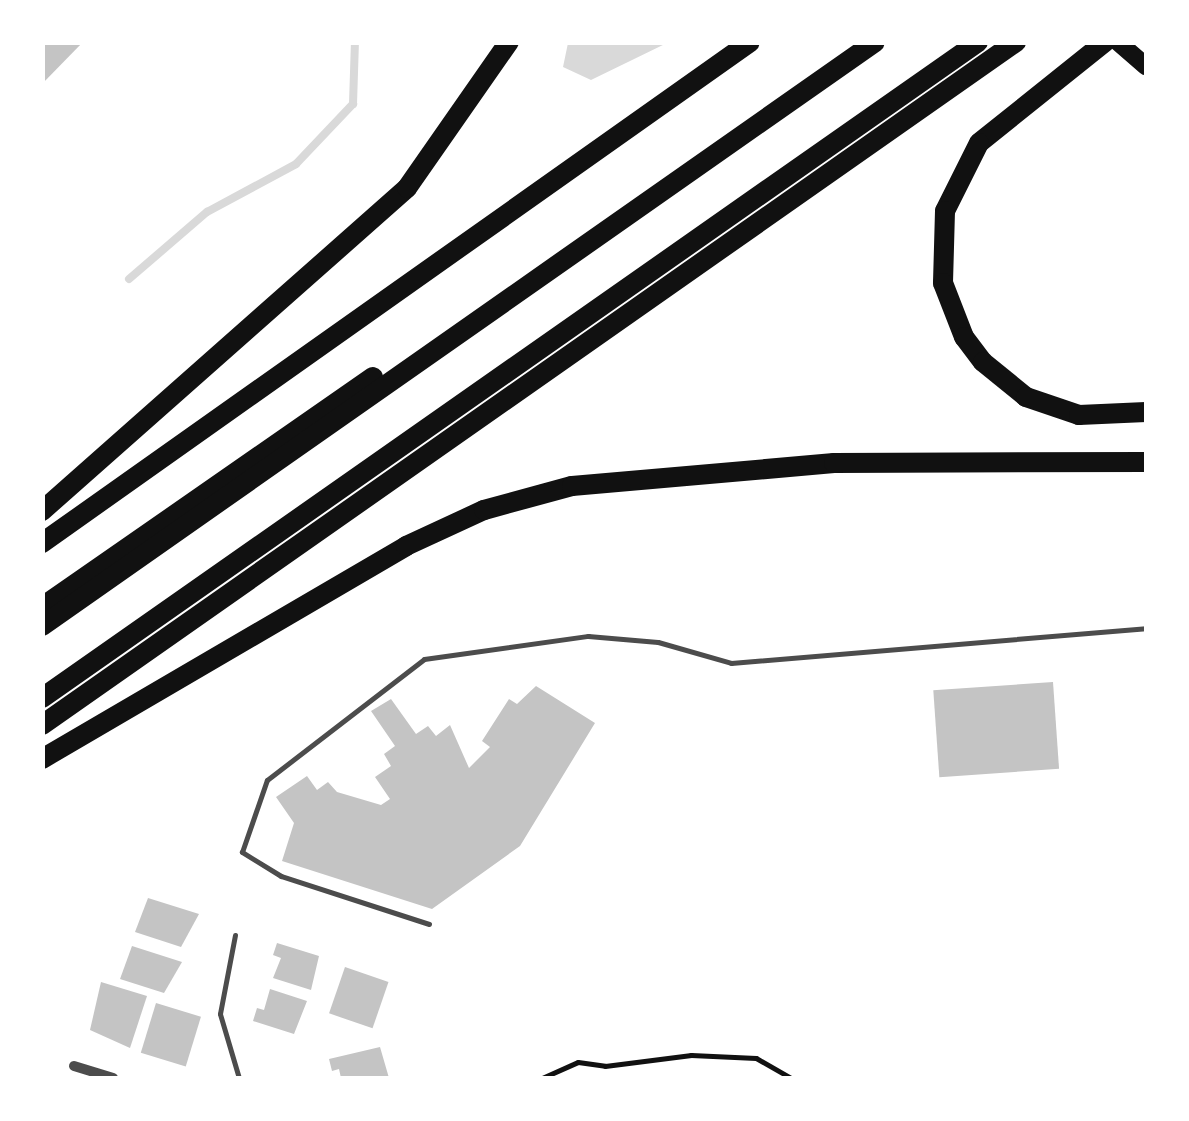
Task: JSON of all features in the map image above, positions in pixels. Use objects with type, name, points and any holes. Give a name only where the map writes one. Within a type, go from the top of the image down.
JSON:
[{"type":"highway","points":[[42,511],[407,188],[509,42]]},
{"type":"highway","points":[[42,543],[750,42]]},
{"type":"highway","points":[[42,607],[855,42]]},
{"type":"highway","points":[[42,626],[875,42]]},
{"type":"highway","points":[[42,698],[978,42]]},
{"type":"highway","points":[[42,724],[1016,42]]},
{"type":"highway","points":[[1105,42],[1005,118],[969,158],[945,211],[943,283],[964,337],[1001,380],[1026,396],[1079,415],[1146,412]]},
{"type":"highway","points":[[42,759],[206,658],[484,510],[572,486],[656,474],[834,464],[1146,462]]},
{"type":"main road","points":[[1118,42],[1146,66]]},
{"type":"street","points":[[74,1066],[113,1078]]},
{"type":"lane","points":[[429,924],[281,876],[242,852],[267,780],[424,658],[588,636],[658,642],[731,663],[1146,628]]},
{"type":"lane","points":[[235,935],[220,1014],[239,1078]]},
{"type":"path","points":[[542,1078],[578,1062],[605,1066],[691,1055],[756,1058],[791,1078]]},
{"type":"shaded area","points":[[568,42],[667,43],[591,80],[563,67]]},
{"type":"building","points":[[42,42],[83,42],[42,84]]},
{"type":"building","points":[[1053,682],[1059,769],[939,777],[933,690]]},
{"type":"building","points":[[536,686],[595,723],[520,846],[432,909],[282,861],[294,823],[276,797],[307,776],[317,790],[328,782],[337,792],[381,805],[390,799],[375,777],[391,766],[384,754],[395,746],[371,711],[391,699],[416,734],[428,726],[436,736],[450,725],[469,768],[490,747],[482,741],[509,699],[517,704]]},
{"type":"building","points":[[148,898],[199,914],[181,947],[135,932]]},
{"type":"building","points":[[277,943],[319,956],[311,990],[273,978],[281,958],[273,955]]},
{"type":"building","points":[[132,946],[182,962],[164,993],[120,979]]},
{"type":"building","points":[[345,967],[388,982],[373,1028],[329,1013]]},
{"type":"building","points":[[101,982],[147,996],[130,1048],[90,1030]]},
{"type":"building","points":[[270,989],[307,1001],[294,1034],[253,1021],[257,1008],[264,1010]]},
{"type":"building","points":[[156,1003],[201,1017],[186,1066],[141,1053]]},
{"type":"building","points":[[380,1047],[389,1078],[341,1078],[339,1069],[332,1071],[329,1059]]},
{"type":"waterway","points":[[129,279],[207,212],[296,164],[353,104],[355,42]]}]
